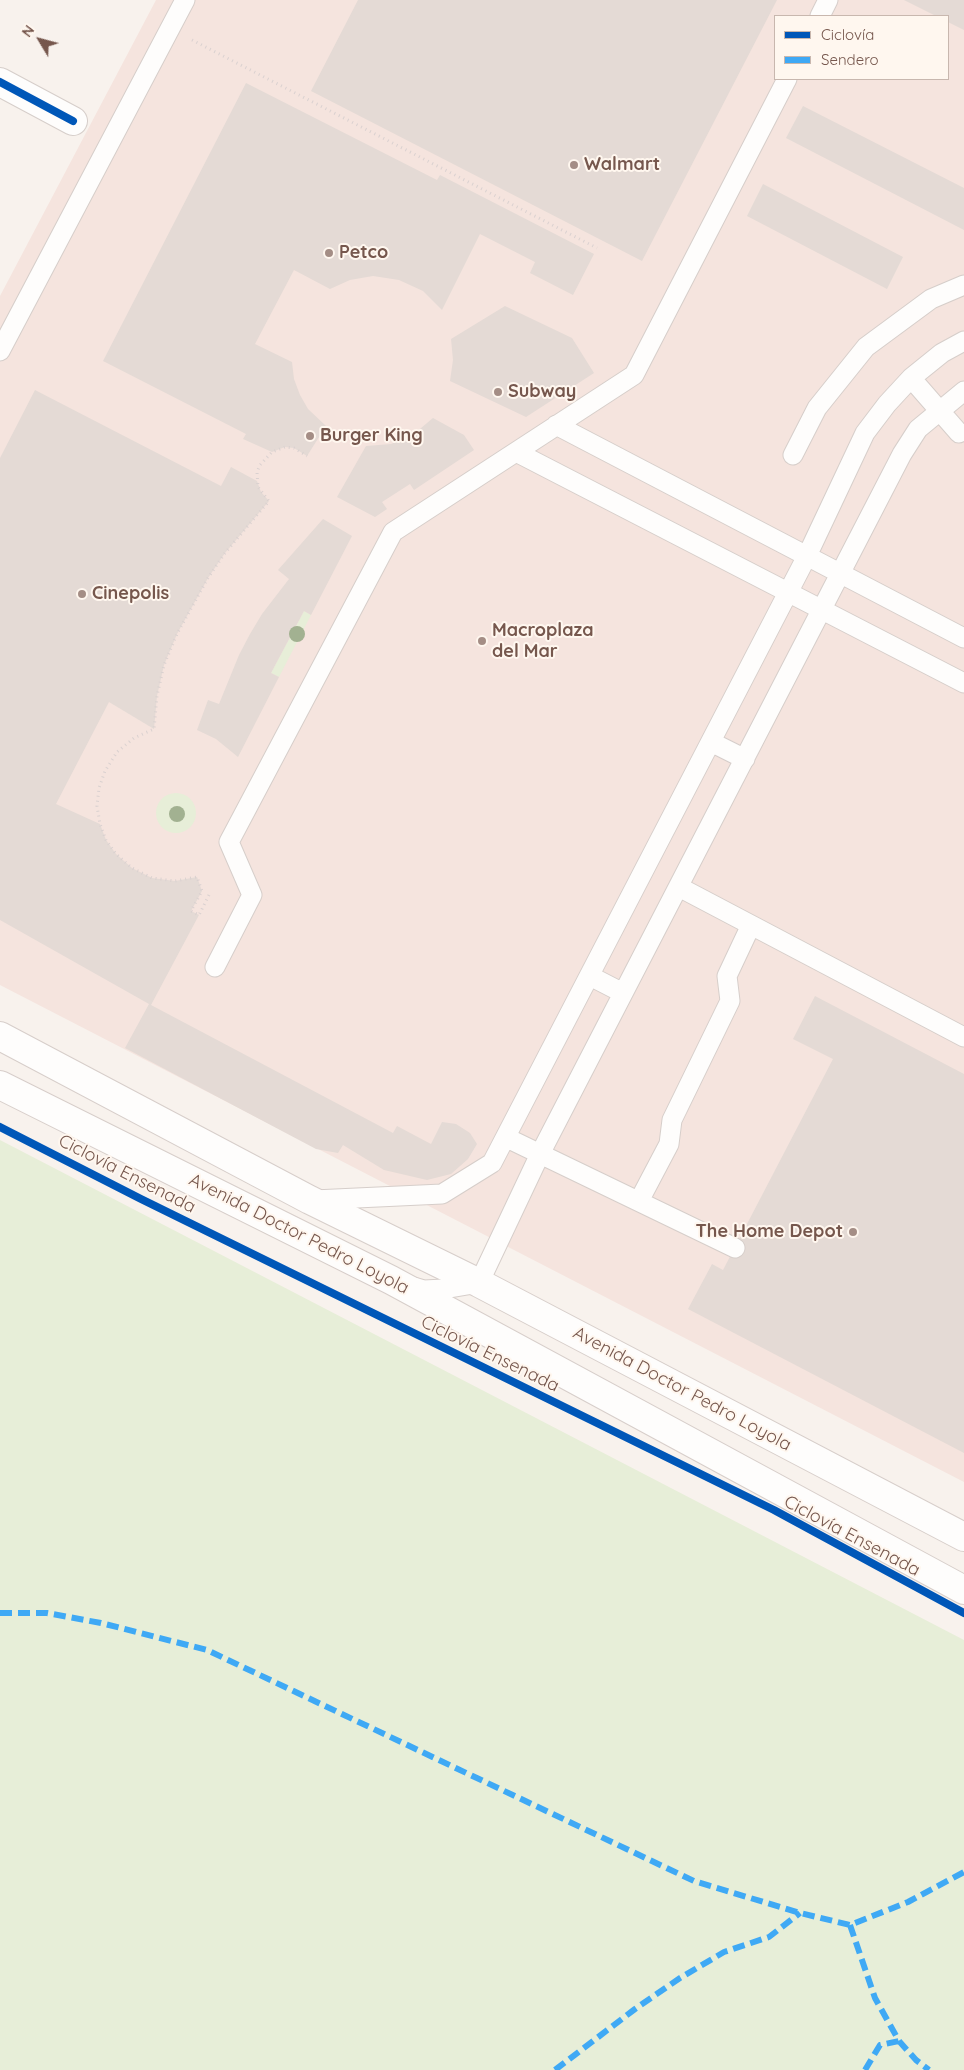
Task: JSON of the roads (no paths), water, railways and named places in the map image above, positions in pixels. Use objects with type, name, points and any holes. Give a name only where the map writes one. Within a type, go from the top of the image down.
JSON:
[{"type":"main road","points":[[0,82],[74,121]]},
{"type":"main road","name":"Avenida Doctor Pedro Loyola","points":[[0,1036],[310,1200],[478,1283],[964,1537]]},
{"type":"main road","name":"Avenida Doctor Pedro Loyola","points":[[0,1085],[391,1280],[964,1590]]},
{"type":"lane","points":[[0,351],[185,0]]},
{"type":"lane","points":[[820,15],[828,0]]},
{"type":"lane","points":[[215,967],[252,895],[229,842],[393,532],[634,375],[786,80]]},
{"type":"lane","points":[[793,455],[817,408],[866,347],[931,299],[964,285]]},
{"type":"lane","points":[[310,1200],[442,1194],[492,1163],[807,556],[865,433],[887,404],[911,378],[942,353],[964,341]]},
{"type":"lane","points":[[911,378],[959,433]]},
{"type":"lane","points":[[391,1280],[424,1290],[444,1289],[478,1283],[540,1154],[902,454],[918,429],[964,391]]},
{"type":"lane","points":[[556,425],[964,638]]},
{"type":"lane","points":[[516,452],[964,683]]},
{"type":"lane","points":[[711,742],[745,760]]},
{"type":"lane","points":[[678,887],[964,1037]]},
{"type":"lane","points":[[639,1201],[668,1144],[672,1120],[730,1001],[727,976],[752,925]]},
{"type":"lane","points":[[590,976],[623,993]]},
{"type":"lane","points":[[506,1138],[735,1248]]},
{"type":"place","name":"Walmart","points":[[574,165]]},
{"type":"place","name":"Petco","points":[[329,253]]},
{"type":"place","name":"Subway","points":[[498,392]]},
{"type":"place","name":"Burger King","points":[[310,436]]},
{"type":"place","name":"Cinepolis","points":[[82,594]]},
{"type":"place","name":"Macroplaza del Mar","points":[[482,641]]},
{"type":"place","name":"The Home Depot","points":[[853,1232]]}]
